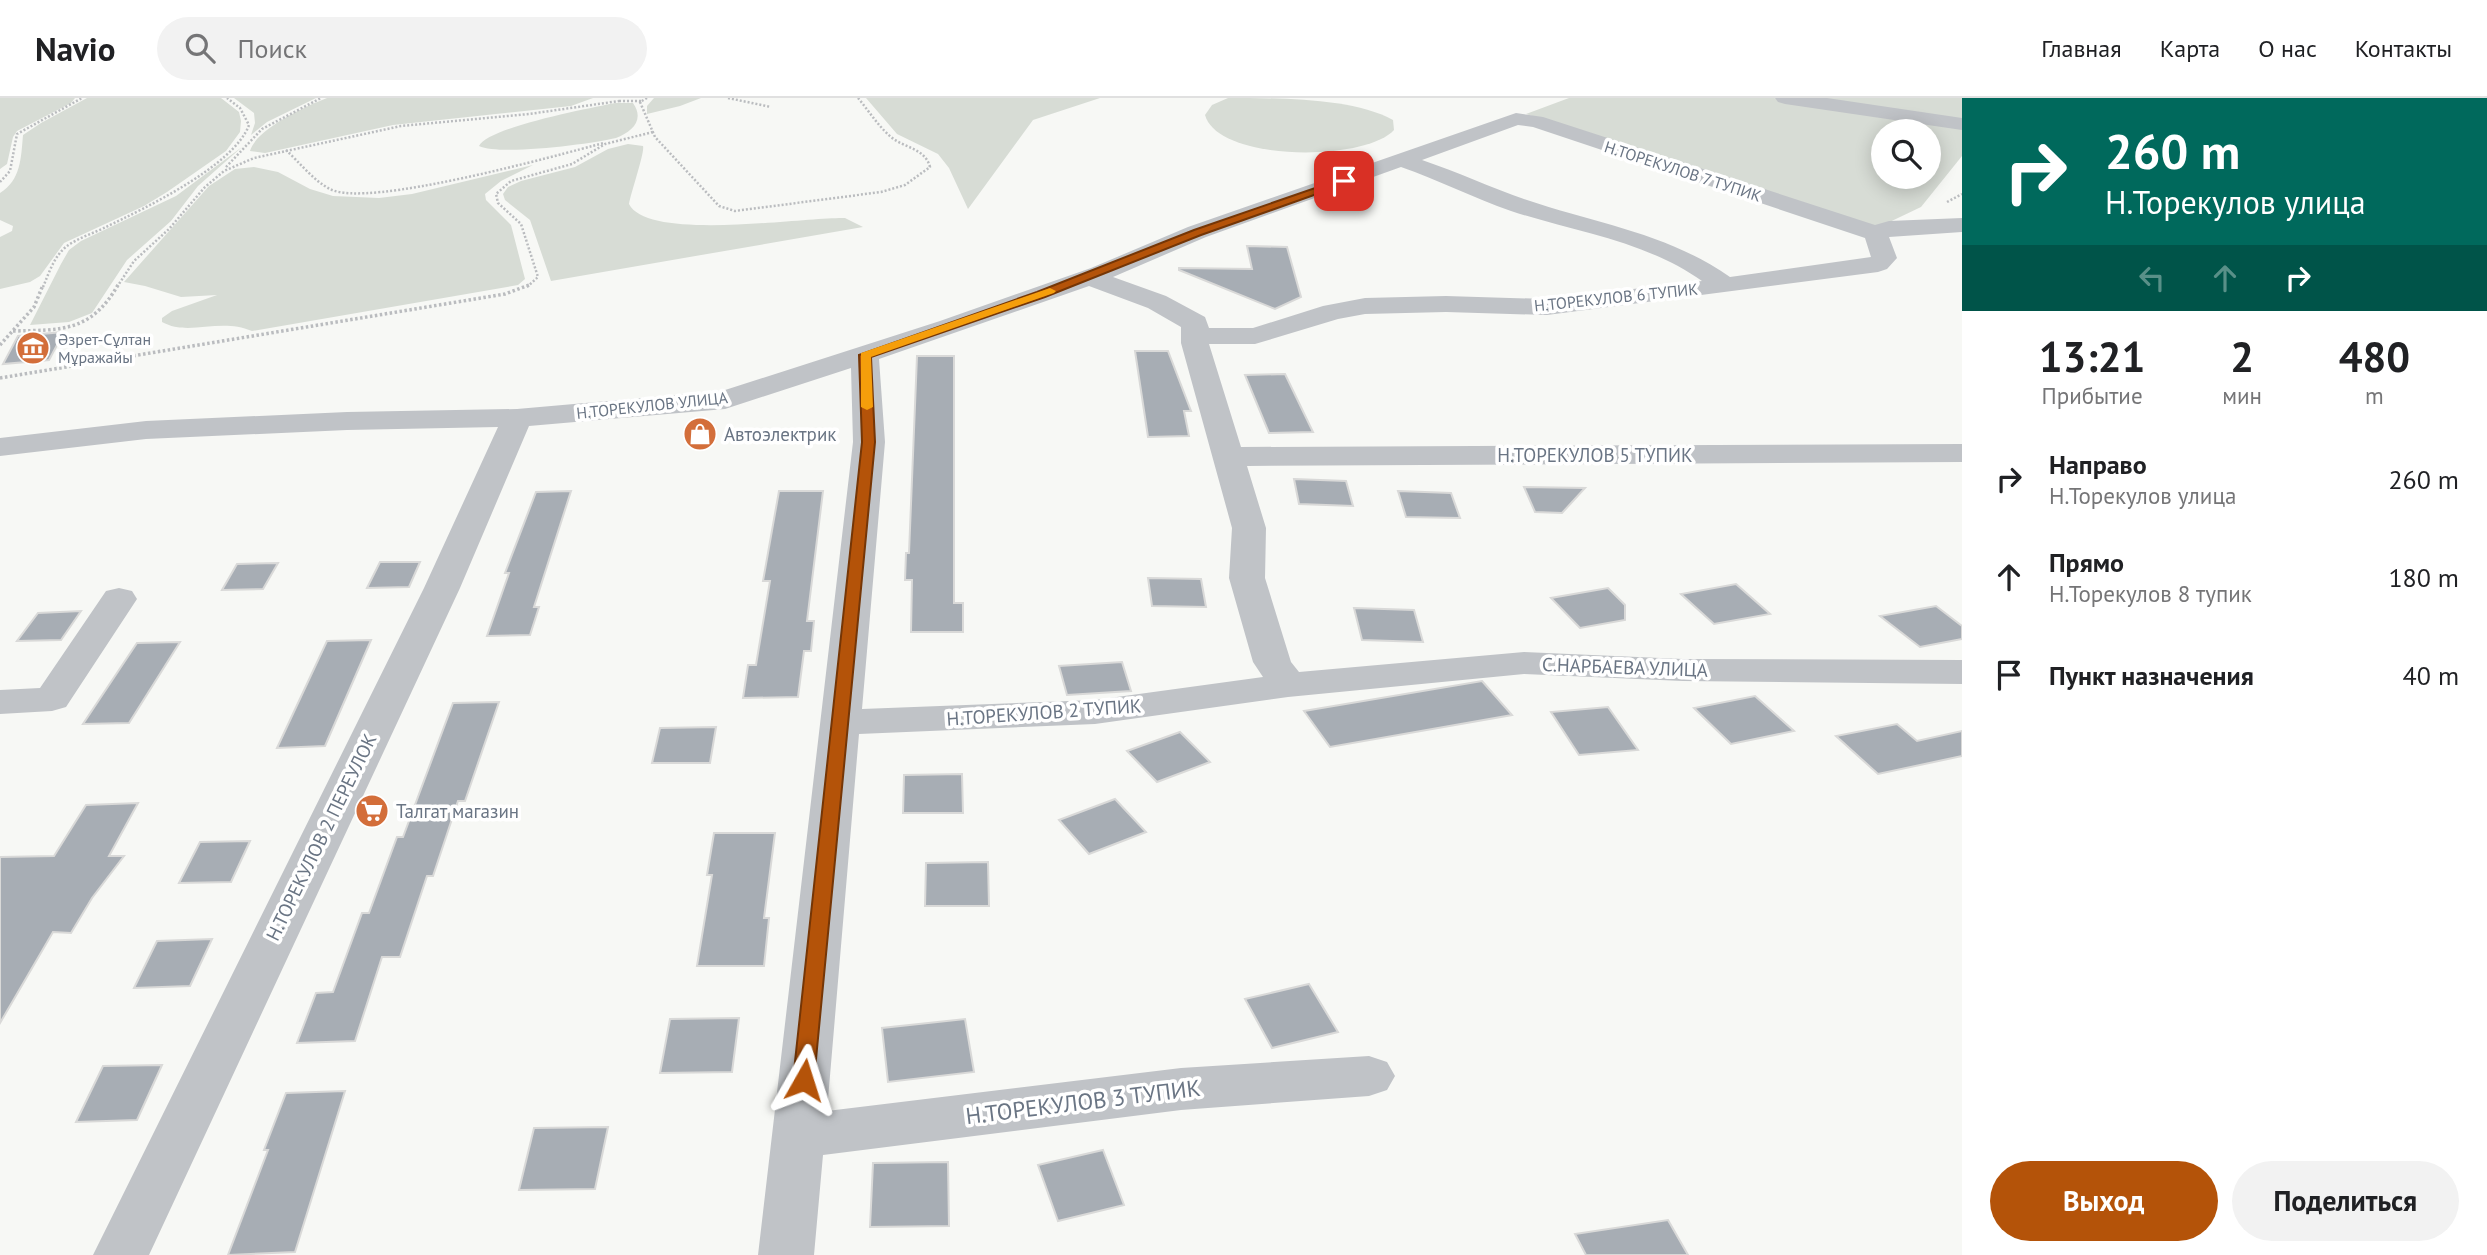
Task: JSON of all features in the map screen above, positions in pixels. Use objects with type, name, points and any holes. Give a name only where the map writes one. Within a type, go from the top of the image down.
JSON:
[{"type":"street","points":[[1785,98],[1962,124]]},
{"type":"street","name":"Н.ТОРЕКУЛОВ 7 ТУПИК","points":[[1402,160],[1488,116],[1525,118],[1877,234]]},
{"type":"street","points":[[1402,160],[1459,180],[1517,205],[1654,245],[1695,264],[1725,285]]},
{"type":"street","name":"Н.ТОРЕКУЛОВ УЛИЦА","points":[[0,447],[146,430],[347,421],[517,418],[725,400],[865,355],[1089,277],[1197,232],[1402,160]]},
{"type":"street","points":[[1877,234],[1889,228],[1962,225]]},
{"type":"street","name":"Н.ТОРЕКУЛОВ 6 ТУПИК","points":[[1195,336],[1255,336],[1333,312],[1366,306],[1446,304],[1547,307],[1878,264],[1884,258],[1877,234]]},
{"type":"street","points":[[1089,277],[1157,302],[1195,323],[1195,336],[1249,528],[1247,578],[1272,662],[1288,685]]},
{"type":"street","points":[[786,1255],[869,442],[865,355]]},
{"type":"street","name":"Н.ТОРЕКУЛОВ 2 ПЕРЕУЛОК","points":[[121,1255],[442,588],[517,418]]},
{"type":"street","name":"Н.ТОРЕКУЛОВ 5 ТУПИК","points":[[1228,457],[1962,453]]},
{"type":"street","points":[[0,702],[52,699],[119,599]]},
{"type":"street","name":"С.НАРБАЕВА УЛИЦА","points":[[1288,685],[1524,663],[1683,670],[1962,672]]},
{"type":"street","name":"Н.ТОРЕКУЛОВ 2 ТУПИК","points":[[840,722],[1095,712],[1288,685]]},
{"type":"street","name":"Н.ТОРЕКУЛОВ 3 ТУПИК","points":[[798,1136],[1181,1089],[1369,1076]]},
{"type":"path","points":[[0,182],[10,171],[17,134],[82,98]]},
{"type":"path","points":[[0,345],[34,307],[54,261],[67,246],[157,203],[238,144],[249,125],[240,108],[227,98]]},
{"type":"path","points":[[13,331],[59,329],[95,316],[103,309],[135,260],[262,129],[321,98]]},
{"type":"path","points":[[602,98],[640,102],[646,98]]},
{"type":"path","points":[[728,98],[771,107]]},
{"type":"path","points":[[640,102],[653,132],[719,206],[735,211],[881,192],[905,184],[930,167],[930,160],[923,154],[886,133],[858,98]]},
{"type":"path","points":[[220,172],[254,158],[401,125],[529,114],[619,101]]},
{"type":"path","points":[[286,150],[331,190],[363,194],[471,177],[653,132]]},
{"type":"path","points":[[0,378],[505,294],[526,288],[538,276],[521,224],[498,202],[496,194],[500,188],[525,177],[572,164],[615,140]]},
{"type":"shaded area","points":[[0,98],[75,98],[71,103],[17,131],[7,164],[0,169]]},
{"type":"shaded area","points":[[87,98],[221,98],[239,112],[240,132],[226,151],[167,192],[144,206],[64,243],[40,276],[30,282],[0,289],[0,237],[12,231],[13,226],[0,220],[0,193],[16,175],[23,135]]},
{"type":"shaded area","points":[[234,98],[316,98],[267,122],[251,135],[255,123],[254,113]]},
{"type":"shaded area","points":[[327,98],[593,98],[571,106],[393,125],[265,153],[250,151],[254,143],[271,127],[295,112]]},
{"type":"shaded area","points":[[654,98],[701,98],[647,114],[647,106]]},
{"type":"shaded area","points":[[866,98],[1100,98],[1033,120],[968,209],[949,168],[938,154],[897,134]]},
{"type":"shaded area","points":[[1228,98],[1314,101],[1357,107],[1393,120],[1394,130],[1378,140],[1354,148],[1325,152],[1263,149],[1236,142],[1216,130],[1205,115],[1212,105]]},
{"type":"shaded area","points":[[1569,98],[1774,98],[1915,119],[1871,119],[1871,189],[1935,189],[1921,207],[1877,228],[1526,114]]},
{"type":"shaded area","points":[[1785,98],[1962,98],[1962,124]]},
{"type":"shaded area","points":[[615,103],[633,103],[638,115],[632,129],[616,138],[525,149],[490,149],[479,146],[486,139],[520,125]]},
{"type":"shaded area","points":[[1941,123],[1962,126],[1962,156],[1941,182]]},
{"type":"shaded area","points":[[628,144],[643,146],[629,204],[642,215],[665,222],[695,225],[845,218],[863,227],[551,281],[530,220],[505,200],[503,194],[508,187],[521,181],[575,167],[608,149]]},
{"type":"shaded area","points":[[242,147],[198,186],[171,221],[127,260],[92,313],[69,322],[30,325],[69,250],[81,241],[176,196]]},
{"type":"shaded area","points":[[533,165],[501,181],[485,194],[486,200],[511,225],[525,279],[518,285],[252,331],[228,326],[172,326],[162,322],[162,318],[172,311],[217,295],[181,297],[124,282],[209,186],[235,169],[254,167],[278,172],[310,189],[333,196],[379,198],[412,194]]},
{"type":"building","points":[[1247,246],[1287,247],[1301,297],[1275,309],[1179,270],[1252,269]]},
{"type":"building","name":"Әзрет-Сұлтан Мұражайы","points":[[64,332],[49,360],[3,364],[18,336]]},
{"type":"building","points":[[1135,351],[1168,351],[1191,411],[1184,411],[1189,436],[1148,437]]},
{"type":"building","points":[[917,356],[954,356],[954,603],[963,603],[963,632],[911,632],[912,580],[905,580],[906,553],[909,553]]},
{"type":"building","points":[[1285,374],[1313,432],[1269,433],[1245,375]]},
{"type":"building","points":[[1294,479],[1346,481],[1353,506],[1299,504]]},
{"type":"building","points":[[1524,487],[1585,488],[1562,513],[1535,512]]},
{"type":"building","points":[[571,491],[534,607],[539,607],[530,635],[487,636],[509,573],[505,573],[536,492]]},
{"type":"building","points":[[779,491],[823,491],[807,621],[814,621],[811,651],[804,651],[798,697],[743,698],[748,665],[756,665],[770,581],[763,581]]},
{"type":"building","points":[[1398,491],[1451,493],[1460,518],[1406,517]]},
{"type":"building","points":[[380,562],[420,562],[409,587],[367,588]]},
{"type":"building","points":[[278,563],[263,589],[222,590],[237,564]]},
{"type":"building","points":[[1148,578],[1201,579],[1206,607],[1152,606]]},
{"type":"building","points":[[1736,584],[1770,614],[1714,624],[1681,594]]},
{"type":"building","points":[[1608,588],[1625,605],[1625,620],[1580,628],[1551,598]]},
{"type":"building","points":[[1936,606],[1962,626],[1962,639],[1920,647],[1880,616]]},
{"type":"building","points":[[1354,608],[1414,610],[1423,642],[1362,640]]},
{"type":"building","points":[[81,611],[61,640],[17,641],[38,613]]},
{"type":"building","points":[[371,640],[325,746],[277,748],[327,641]]},
{"type":"building","points":[[180,642],[129,723],[83,724],[137,643]]},
{"type":"building","points":[[1122,662],[1131,691],[1067,695],[1059,666]]},
{"type":"building","points":[[1482,681],[1512,715],[1330,747],[1304,711]]},
{"type":"building","points":[[1755,696],[1794,731],[1731,744],[1694,708]]},
{"type":"building","points":[[499,702],[465,801],[458,801],[433,876],[427,876],[400,957],[382,957],[355,1041],[297,1043],[316,993],[333,992],[362,913],[369,913],[397,837],[403,837],[453,703]]},
{"type":"building","points":[[1608,707],[1638,750],[1579,755],[1551,712]]},
{"type":"building","points":[[1897,724],[1917,741],[1962,731],[1962,756],[1878,774],[1836,736]]},
{"type":"building","points":[[716,727],[710,763],[652,763],[660,728]]},
{"type":"building","points":[[1180,732],[1210,762],[1157,782],[1127,751]]},
{"type":"building","points":[[962,774],[963,813],[903,813],[904,775]]},
{"type":"building","points":[[1115,799],[1146,832],[1089,854],[1059,820]]},
{"type":"building","points":[[138,803],[109,856],[124,856],[92,898],[71,933],[53,932],[0,1023],[0,857],[54,856],[86,805]]},
{"type":"building","points":[[714,833],[775,833],[764,918],[769,918],[764,966],[697,966],[712,875],[707,875]]},
{"type":"building","points":[[250,841],[231,882],[179,883],[200,842]]},
{"type":"building","points":[[988,862],[989,906],[925,906],[926,863]]},
{"type":"building","points":[[212,939],[190,986],[134,988],[157,941]]},
{"type":"building","points":[[1309,984],[1338,1032],[1272,1048],[1245,999]]},
{"type":"building","points":[[739,1018],[732,1072],[660,1073],[670,1019]]},
{"type":"building","points":[[965,1019],[974,1072],[888,1082],[882,1028]]},
{"type":"building","points":[[162,1065],[137,1120],[76,1122],[103,1066]]},
{"type":"building","points":[[345,1091],[295,1252],[228,1255],[268,1150],[264,1150],[286,1093]]},
{"type":"building","points":[[608,1127],[595,1189],[519,1190],[534,1128]]},
{"type":"building","points":[[1103,1150],[1124,1205],[1058,1221],[1038,1165]]},
{"type":"building","points":[[948,1162],[949,1226],[870,1227],[873,1163]]},
{"type":"building","points":[[1668,1220],[1688,1255],[1586,1255],[1575,1234]]},
{"type":"slow traffic","points":[[867,407],[865,355],[1050,291]]},
{"type":"place","name":"Әзрет-Сұлтан Мұражайы","points":[[33,348]]},
{"type":"place","name":"Автоэлектрик","points":[[700,434]]},
{"type":"place","name":"Талгат магазин","points":[[372,811]]},
{"type":"route","points":[[804,1080],[869,442],[865,355],[1100,273],[1197,232],[1344,181]]}]
